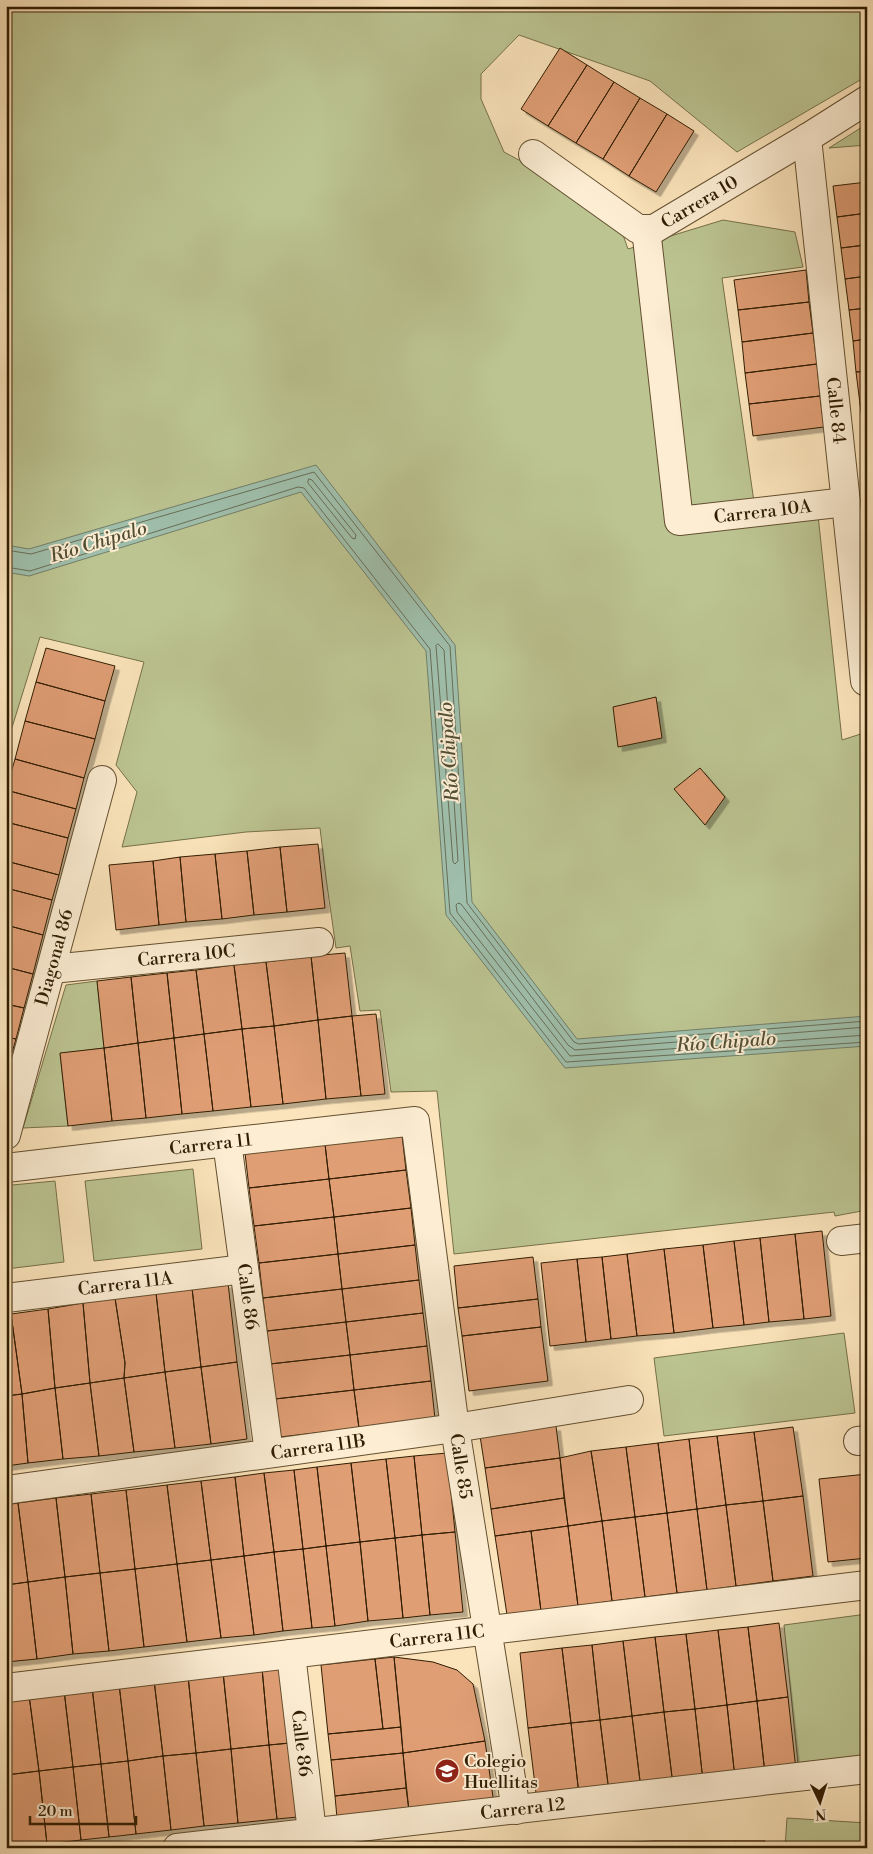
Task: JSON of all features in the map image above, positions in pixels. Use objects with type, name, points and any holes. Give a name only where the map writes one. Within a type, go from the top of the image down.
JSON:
[{"type":"street","name":"Carrera 10","points":[[533,154],[638,229],[654,229],[867,100]]},
{"type":"street","name":"Calle 84","points":[[807,138],[866,681]]},
{"type":"street","name":"Carrera 10A","points":[[646,229],[679,521],[846,502]]},
{"type":"street","name":"Diagonal 86","points":[[6,1135],[102,780]]},
{"type":"street","name":"Carrera 10C","points":[[52,969],[319,942]]},
{"type":"street","name":"Carrera 11","points":[[6,1168],[414,1122]]},
{"type":"street","name":"Calle 85","points":[[414,1122],[455,1428],[516,1810]]},
{"type":"street","name":"Calle 86","points":[[226,1142],[269,1453]]},
{"type":"street","name":"Carrera 11A","points":[[6,1298],[244,1269]]},
{"type":"street","name":"Carrera 11B","points":[[6,1490],[455,1428],[629,1400]]},
{"type":"street","name":"Carrera 11C","points":[[6,1688],[867,1585]]},
{"type":"street","name":"Calle 86","points":[[291,1654],[312,1832]]},
{"type":"street","name":"Carrera 12","points":[[177,1848],[867,1768]]},
{"type":"green space","points":[[6,6],[867,6],[867,76],[737,152],[650,81],[519,35],[481,74],[481,99],[504,152],[615,212],[628,249],[723,220],[795,232],[803,267],[722,278],[757,523],[818,515],[842,740],[867,732],[867,1210],[835,1216],[834,1212],[454,1254],[437,1091],[391,1092],[380,1010],[360,1011],[350,946],[336,948],[320,828],[246,832],[122,847],[137,792],[116,765],[144,662],[40,637],[6,747]]},
{"type":"green space","points":[[867,124],[867,145],[829,148]]},
{"type":"green space","points":[[97,981],[104,1048],[60,1054],[68,1126],[23,1128],[66,985]]},
{"type":"green space","points":[[193,1169],[202,1249],[94,1261],[85,1181]]},
{"type":"green space","points":[[55,1181],[64,1262],[6,1269],[6,1204],[12,1185]]},
{"type":"green space","points":[[844,1333],[855,1413],[664,1436],[654,1358]]},
{"type":"green space","points":[[867,1614],[867,1756],[798,1764],[784,1625]]},
{"type":"green space","points":[[787,1818],[867,1823],[867,1848],[785,1848]]},
{"type":"water","name":"Río Chipalo","points":[[316,465],[455,645],[472,902],[577,1039],[867,1016],[867,1046],[565,1068],[446,915],[426,651],[301,492],[29,576],[6,572],[6,545],[29,549]]},
{"type":"building","points":[[560,48],[587,65],[548,126],[521,109]]},
{"type":"building","points":[[587,65],[614,82],[576,143],[548,126]]},
{"type":"building","points":[[614,82],[640,98],[603,159],[576,143]]},
{"type":"building","points":[[640,98],[667,114],[629,176],[603,159]]},
{"type":"building","points":[[667,114],[694,131],[656,192],[629,176]]},
{"type":"building","points":[[867,182],[867,213],[837,217],[833,186]]},
{"type":"building","points":[[867,213],[867,245],[841,248],[837,217]]},
{"type":"building","points":[[867,245],[867,276],[845,279],[841,248]]},
{"type":"building","points":[[806,270],[809,302],[738,310],[734,280]]},
{"type":"building","points":[[867,276],[867,308],[849,310],[845,279]]},
{"type":"building","points":[[809,302],[813,333],[742,342],[738,310]]},
{"type":"building","points":[[867,308],[867,339],[853,341],[849,310]]},
{"type":"building","points":[[813,333],[817,364],[745,373],[742,342]]},
{"type":"building","points":[[867,339],[867,371],[856,372],[853,341]]},
{"type":"building","points":[[817,364],[820,396],[749,404],[745,373]]},
{"type":"building","points":[[867,371],[867,403],[860,404],[856,372]]},
{"type":"building","points":[[820,396],[824,427],[753,436],[749,404]]},
{"type":"building","points":[[867,403],[867,435],[864,435],[860,404]]},
{"type":"building","points":[[46,648],[115,666],[105,701],[36,682]]},
{"type":"building","points":[[36,682],[105,701],[95,739],[25,721]]},
{"type":"building","points":[[656,697],[662,738],[618,747],[613,707]]},
{"type":"building","points":[[25,721],[95,739],[84,778],[15,759]]},
{"type":"building","points":[[15,759],[84,778],[76,809],[6,790]]},
{"type":"building","points":[[700,768],[725,797],[705,825],[674,789]]},
{"type":"building","points":[[6,790],[76,809],[68,838],[6,822]]},
{"type":"building","points":[[6,822],[68,838],[59,875],[6,861]]},
{"type":"building","points":[[318,844],[325,908],[287,912],[280,847]]},
{"type":"building","points":[[280,847],[287,912],[254,915],[247,851]]},
{"type":"building","points":[[247,851],[254,915],[222,919],[215,854]]},
{"type":"building","points":[[215,854],[222,919],[186,922],[180,857]]},
{"type":"building","points":[[180,857],[186,922],[159,925],[153,861]]},
{"type":"building","points":[[6,861],[59,875],[52,900],[6,888]]},
{"type":"building","points":[[153,861],[159,925],[116,930],[109,865]]},
{"type":"building","points":[[6,888],[52,900],[43,935],[6,925]]},
{"type":"building","points":[[6,925],[43,935],[33,974],[6,967]]},
{"type":"building","points":[[345,953],[352,1016],[318,1020],[311,956]]},
{"type":"building","points":[[311,956],[318,1020],[274,1026],[266,962]]},
{"type":"building","points":[[266,962],[274,1026],[242,1029],[234,965]]},
{"type":"building","points":[[234,965],[242,1029],[204,1034],[196,970]]},
{"type":"building","points":[[6,967],[33,974],[24,1008],[6,1004]]},
{"type":"building","points":[[196,970],[204,1034],[174,1038],[167,973]]},
{"type":"building","points":[[167,973],[174,1038],[138,1043],[131,977]]},
{"type":"building","points":[[131,977],[138,1043],[104,1048],[97,981]]},
{"type":"building","points":[[6,1004],[24,1008],[16,1039],[6,1037]]},
{"type":"building","points":[[376,1014],[385,1094],[361,1096],[352,1016]]},
{"type":"building","points":[[352,1016],[361,1096],[326,1099],[318,1020]]},
{"type":"building","points":[[318,1020],[326,1099],[283,1104],[274,1026]]},
{"type":"building","points":[[274,1026],[283,1104],[251,1107],[242,1029]]},
{"type":"building","points":[[242,1029],[251,1107],[213,1111],[204,1034]]},
{"type":"building","points":[[204,1034],[213,1111],[182,1114],[174,1038]]},
{"type":"building","points":[[6,1037],[16,1039],[6,1073]]},
{"type":"building","points":[[174,1038],[182,1114],[146,1118],[138,1043]]},
{"type":"building","points":[[138,1043],[146,1118],[112,1121],[104,1048]]},
{"type":"building","points":[[104,1048],[112,1121],[68,1126],[60,1053]]},
{"type":"building","points":[[402,1135],[406,1170],[329,1179],[325,1144]]},
{"type":"building","points":[[325,1144],[329,1179],[249,1188],[245,1153]]},
{"type":"building","points":[[406,1170],[411,1208],[334,1217],[329,1179]]},
{"type":"building","points":[[329,1179],[334,1217],[254,1226],[249,1188]]},
{"type":"building","points":[[411,1208],[415,1245],[338,1254],[334,1217]]},
{"type":"building","points":[[334,1217],[338,1254],[259,1263],[254,1226]]},
{"type":"building","points":[[822,1231],[831,1316],[804,1319],[795,1234]]},
{"type":"building","points":[[795,1234],[804,1319],[769,1322],[760,1238]]},
{"type":"building","points":[[760,1238],[769,1322],[744,1325],[734,1241]]},
{"type":"building","points":[[734,1241],[744,1325],[713,1328],[703,1245]]},
{"type":"building","points":[[415,1245],[419,1280],[342,1289],[338,1254]]},
{"type":"building","points":[[703,1245],[713,1328],[674,1333],[664,1249]]},
{"type":"building","points":[[664,1249],[674,1333],[637,1336],[627,1254]]},
{"type":"building","points":[[867,1252],[867,1303],[861,1253]]},
{"type":"building","points":[[338,1254],[342,1289],[263,1298],[259,1263]]},
{"type":"building","points":[[627,1254],[637,1336],[611,1339],[602,1257]]},
{"type":"building","points":[[533,1257],[538,1299],[458,1308],[454,1266]]},
{"type":"building","points":[[602,1257],[611,1339],[586,1342],[577,1259]]},
{"type":"building","points":[[577,1259],[586,1342],[550,1346],[541,1263]]},
{"type":"building","points":[[419,1280],[423,1313],[346,1322],[342,1289]]},
{"type":"building","points":[[228,1283],[237,1362],[201,1367],[192,1288]]},
{"type":"building","points":[[192,1288],[201,1367],[165,1372],[156,1293]]},
{"type":"building","points":[[342,1289],[346,1322],[267,1331],[263,1298]]},
{"type":"building","points":[[156,1293],[165,1372],[124,1378],[125,1363],[115,1298]]},
{"type":"building","points":[[115,1298],[125,1363],[124,1378],[90,1383],[83,1303]]},
{"type":"building","points":[[538,1299],[541,1327],[462,1336],[458,1308]]},
{"type":"building","points":[[83,1303],[90,1383],[55,1388],[48,1309]]},
{"type":"building","points":[[48,1309],[55,1388],[22,1394],[11,1314]]},
{"type":"building","points":[[423,1313],[427,1346],[350,1355],[346,1322]]},
{"type":"building","points":[[6,1314],[11,1314],[22,1394],[6,1396]]},
{"type":"building","points":[[346,1322],[350,1355],[270,1364],[267,1331]]},
{"type":"building","points":[[541,1327],[548,1381],[469,1391],[462,1336]]},
{"type":"building","points":[[427,1346],[431,1381],[354,1390],[350,1355]]},
{"type":"building","points":[[350,1355],[354,1390],[275,1399],[270,1364]]},
{"type":"building","points":[[237,1362],[247,1439],[211,1444],[201,1367]]},
{"type":"building","points":[[201,1367],[211,1444],[175,1448],[165,1372]]},
{"type":"building","points":[[165,1372],[175,1448],[134,1452],[124,1378]]},
{"type":"building","points":[[124,1378],[134,1452],[99,1456],[90,1383]]},
{"type":"building","points":[[431,1381],[435,1419],[359,1428],[354,1390]]},
{"type":"building","points":[[90,1383],[99,1456],[63,1459],[55,1388]]},
{"type":"building","points":[[55,1388],[63,1459],[28,1463],[22,1394]]},
{"type":"building","points":[[354,1390],[359,1428],[280,1437],[275,1399]]},
{"type":"building","points":[[22,1394],[28,1463],[6,1466],[6,1396]]},
{"type":"building","points":[[556,1426],[560,1458],[485,1468],[480,1436]]},
{"type":"building","points":[[793,1427],[803,1496],[763,1501],[754,1432]]},
{"type":"building","points":[[754,1432],[763,1501],[726,1505],[717,1436]]},
{"type":"building","points":[[717,1436],[726,1505],[697,1509],[689,1439]]},
{"type":"building","points":[[689,1439],[697,1509],[667,1513],[658,1443]]},
{"type":"building","points":[[658,1443],[667,1513],[635,1517],[626,1447]]},
{"type":"building","points":[[626,1447],[635,1517],[602,1521],[591,1451]]},
{"type":"building","points":[[591,1451],[602,1521],[568,1526],[560,1458]]},
{"type":"building","points":[[447,1453],[455,1532],[422,1535],[414,1456]]},
{"type":"building","points":[[414,1456],[422,1535],[395,1538],[386,1459]]},
{"type":"building","points":[[560,1458],[564,1498],[491,1509],[485,1468]]},
{"type":"building","points":[[386,1459],[395,1538],[360,1542],[351,1463]]},
{"type":"building","points":[[351,1463],[360,1542],[326,1546],[317,1467]]},
{"type":"building","points":[[317,1467],[326,1546],[303,1549],[294,1470]]},
{"type":"building","points":[[294,1470],[303,1549],[274,1552],[264,1473]]},
{"type":"building","points":[[264,1473],[274,1552],[244,1556],[235,1477]]},
{"type":"building","points":[[867,1474],[867,1558],[828,1562],[819,1479]]},
{"type":"building","points":[[235,1477],[244,1556],[211,1560],[201,1481]]},
{"type":"building","points":[[201,1481],[211,1560],[177,1564],[167,1485]]},
{"type":"building","points":[[167,1485],[177,1564],[135,1569],[126,1490]]},
{"type":"building","points":[[126,1490],[135,1569],[100,1573],[91,1494]]},
{"type":"building","points":[[91,1494],[100,1573],[65,1577],[56,1498]]},
{"type":"building","points":[[803,1496],[813,1576],[773,1581],[763,1501]]},
{"type":"building","points":[[56,1498],[65,1577],[28,1582],[18,1503]]},
{"type":"building","points":[[564,1498],[568,1526],[495,1536],[491,1509]]},
{"type":"building","points":[[763,1501],[773,1581],[736,1586],[726,1505]]},
{"type":"building","points":[[18,1503],[28,1582],[6,1585],[6,1505]]},
{"type":"building","points":[[726,1505],[736,1586],[707,1590],[697,1509]]},
{"type":"building","points":[[697,1509],[707,1590],[677,1593],[667,1513]]},
{"type":"building","points":[[667,1513],[677,1593],[645,1597],[635,1517]]},
{"type":"building","points":[[635,1517],[645,1597],[612,1601],[602,1521]]},
{"type":"building","points":[[602,1521],[612,1601],[578,1606],[568,1526]]},
{"type":"building","points":[[568,1526],[578,1606],[541,1611],[531,1531]]},
{"type":"building","points":[[531,1531],[541,1611],[507,1615],[495,1536]]},
{"type":"building","points":[[455,1532],[463,1612],[430,1615],[422,1535]]},
{"type":"building","points":[[422,1535],[430,1615],[403,1618],[395,1538]]},
{"type":"building","points":[[395,1538],[403,1618],[368,1621],[360,1542]]},
{"type":"building","points":[[360,1542],[368,1621],[335,1626],[326,1546]]},
{"type":"building","points":[[326,1546],[335,1626],[312,1628],[303,1549]]},
{"type":"building","points":[[303,1549],[312,1628],[283,1631],[274,1552]]},
{"type":"building","points":[[274,1552],[283,1631],[254,1635],[244,1556]]},
{"type":"building","points":[[244,1556],[254,1635],[221,1638],[211,1560]]},
{"type":"building","points":[[211,1560],[221,1638],[187,1642],[177,1564]]},
{"type":"building","points":[[177,1564],[187,1642],[144,1647],[135,1569]]},
{"type":"building","points":[[135,1569],[144,1647],[109,1651],[100,1573]]},
{"type":"building","points":[[100,1573],[109,1651],[73,1654],[65,1577]]},
{"type":"building","points":[[65,1577],[73,1654],[37,1659],[28,1582]]},
{"type":"building","points":[[28,1582],[37,1659],[6,1662],[6,1585]]},
{"type":"building","points":[[779,1623],[788,1697],[757,1701],[748,1627]]},
{"type":"building","points":[[748,1627],[757,1701],[727,1705],[718,1630]]},
{"type":"building","points":[[718,1630],[727,1705],[695,1709],[686,1634]]},
{"type":"building","points":[[686,1634],[695,1709],[664,1712],[655,1637]]},
{"type":"building","points":[[655,1637],[664,1712],[632,1716],[623,1641]]},
{"type":"building","points":[[623,1641],[632,1716],[600,1720],[592,1645]]},
{"type":"building","points":[[592,1645],[600,1720],[571,1723],[562,1648]]},
{"type":"building","points":[[562,1648],[571,1723],[528,1728],[520,1653]]},
{"type":"building","points":[[394,1657],[401,1727],[383,1729],[375,1659]]},
{"type":"building","points":[[394,1657],[433,1662],[457,1670],[473,1684],[485,1741],[403,1753]]},
{"type":"building","points":[[375,1659],[383,1729],[328,1734],[321,1665]]},
{"type":"building","points":[[283,1666],[290,1743],[269,1745],[262,1668]]},
{"type":"building","points":[[262,1668],[269,1745],[231,1749],[223,1672]]},
{"type":"building","points":[[223,1672],[231,1749],[196,1753],[188,1676]]},
{"type":"building","points":[[188,1676],[196,1753],[163,1756],[154,1680]]},
{"type":"building","points":[[154,1680],[163,1756],[128,1761],[119,1684]]},
{"type":"building","points":[[119,1684],[128,1761],[101,1764],[92,1687]]},
{"type":"building","points":[[92,1687],[101,1764],[73,1767],[64,1690]]},
{"type":"building","points":[[64,1690],[73,1767],[39,1771],[29,1695]]},
{"type":"building","points":[[29,1695],[39,1771],[6,1775],[6,1697]]},
{"type":"building","points":[[788,1697],[796,1770],[765,1774],[757,1701]]},
{"type":"building","points":[[757,1701],[765,1774],[735,1778],[727,1705]]},
{"type":"building","points":[[727,1705],[735,1778],[703,1781],[695,1709]]},
{"type":"building","points":[[695,1709],[703,1781],[673,1785],[664,1712]]},
{"type":"building","points":[[664,1712],[673,1785],[641,1789],[632,1716]]},
{"type":"building","points":[[632,1716],[641,1789],[609,1792],[600,1720]]},
{"type":"building","points":[[600,1720],[609,1792],[579,1795],[571,1723]]},
{"type":"building","points":[[571,1723],[579,1795],[537,1801],[528,1728]]},
{"type":"building","points":[[401,1727],[403,1753],[331,1760],[328,1734]]},
{"type":"building","name":"Colegio Huellitas","points":[[485,1741],[494,1804],[409,1811],[403,1753]]},
{"type":"building","points":[[290,1743],[298,1817],[277,1819],[269,1745]]},
{"type":"building","points":[[269,1745],[277,1819],[238,1823],[231,1749]]},
{"type":"building","points":[[231,1749],[238,1823],[204,1826],[196,1753]]},
{"type":"building","points":[[196,1753],[204,1826],[171,1830],[163,1756]]},
{"type":"building","points":[[403,1753],[406,1788],[335,1796],[331,1760]]},
{"type":"building","points":[[163,1756],[171,1830],[136,1834],[128,1761]]},
{"type":"building","points":[[128,1761],[136,1834],[109,1837],[101,1764]]},
{"type":"building","points":[[101,1764],[109,1837],[81,1840],[73,1767]]},
{"type":"building","points":[[73,1767],[81,1840],[47,1844],[39,1771]]},
{"type":"building","points":[[39,1771],[47,1844],[12,1848],[6,1803],[6,1775]]},
{"type":"building","points":[[406,1788],[409,1811],[337,1818],[335,1796]]},
{"type":"building","points":[[6,1803],[12,1848],[6,1848]]},
{"type":"building","points":[[406,1841],[435,1841],[435,1848],[406,1848]]},
{"type":"building","points":[[406,1841],[406,1848],[391,1848],[391,1842]]},
{"type":"building","points":[[435,1841],[462,1841],[463,1848],[435,1848]]},
{"type":"building","points":[[462,1841],[495,1842],[495,1848],[463,1848]]},
{"type":"building","points":[[654,1841],[680,1841],[680,1848],[654,1848]]},
{"type":"building","points":[[654,1841],[654,1848],[628,1848],[628,1842]]},
{"type":"building","points":[[680,1841],[699,1841],[699,1848],[680,1848]]},
{"type":"building","points":[[699,1841],[722,1841],[721,1848],[699,1848]]},
{"type":"building","points":[[722,1841],[735,1841],[735,1848],[721,1848]]},
{"type":"building","points":[[735,1841],[765,1841],[765,1848],[735,1848]]},
{"type":"building","points":[[347,1842],[370,1842],[370,1848],[347,1848]]},
{"type":"building","points":[[370,1842],[391,1842],[391,1848],[370,1848]]},
{"type":"building","points":[[495,1842],[513,1842],[513,1848],[495,1848]]},
{"type":"building","points":[[513,1842],[548,1842],[547,1848],[513,1848]]},
{"type":"building","points":[[548,1842],[578,1842],[578,1848],[547,1848]]},
{"type":"building","points":[[578,1842],[607,1842],[607,1848],[578,1848]]},
{"type":"building","points":[[607,1842],[628,1842],[628,1848],[607,1848]]},
{"type":"place","name":"Colegio Huellitas","points":[[447,1771]]}]
